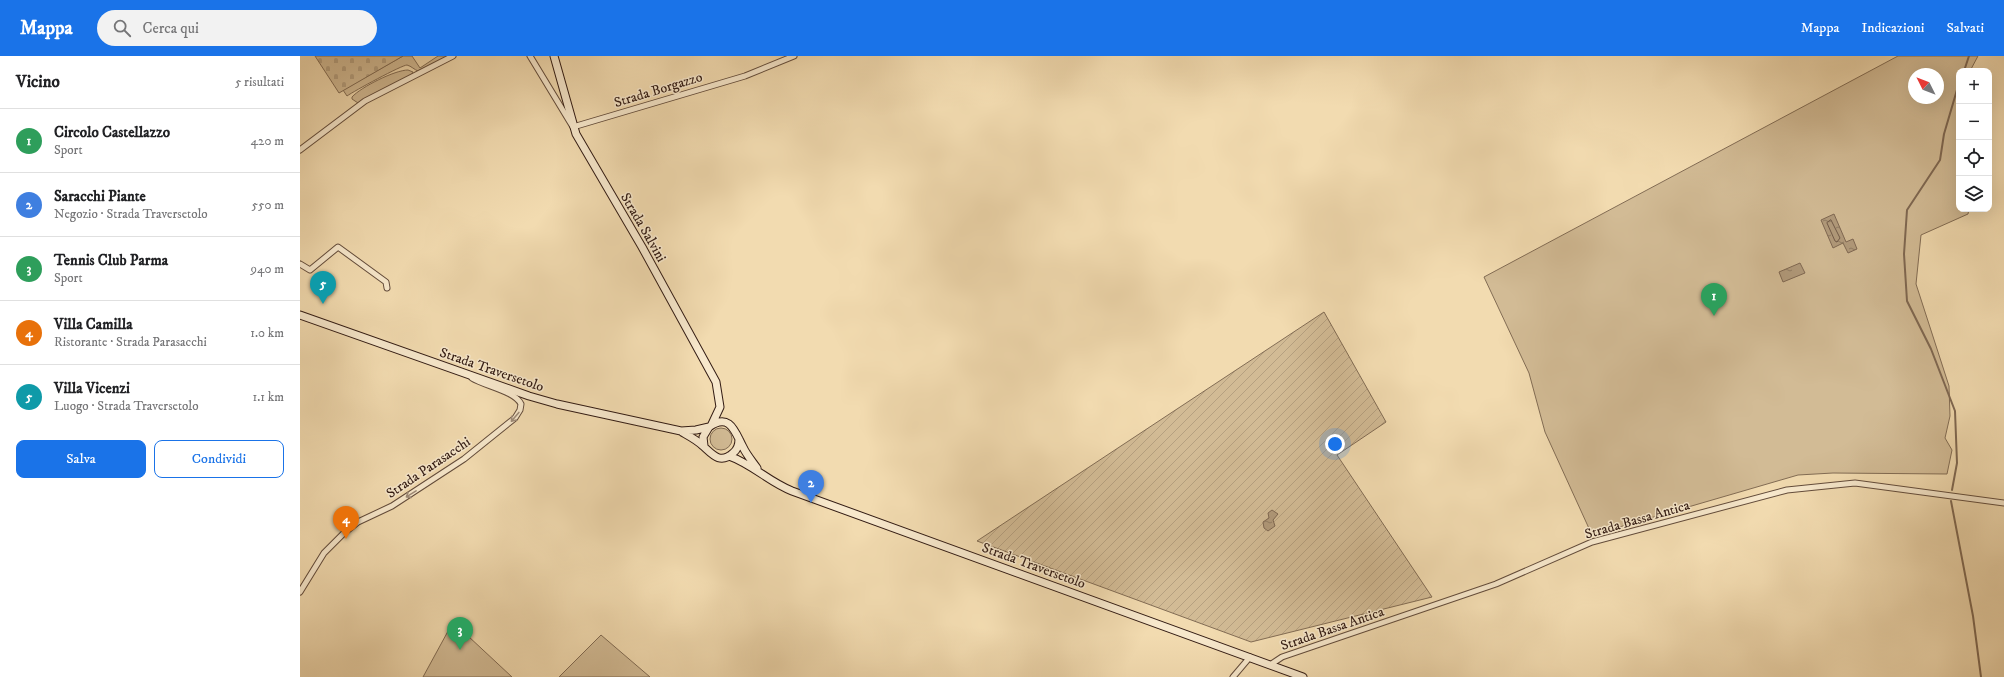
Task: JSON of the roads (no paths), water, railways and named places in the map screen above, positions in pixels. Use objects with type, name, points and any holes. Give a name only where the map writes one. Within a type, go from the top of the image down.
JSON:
[{"type":"main road","name":"Strada Salvini","points":[[554,56],[573,128],[710,370],[718,388],[720,407],[730,424]]},
{"type":"main road","name":"Strada Traversetolo","points":[[300,315],[546,401],[681,431],[696,430],[720,422],[730,424],[737,432],[746,453],[760,471]]},
{"type":"main road","points":[[704,446],[703,438],[720,407]]},
{"type":"main road","name":"Strada Traversetolo","points":[[681,431],[704,446],[713,456],[721,458],[729,456],[760,471],[778,484],[792,491],[1303,677]]},
{"type":"main road","points":[[729,456],[738,447],[739,437]]},
{"type":"street","points":[[300,150],[365,101],[453,56]]},
{"type":"street","points":[[530,56],[573,128]]},
{"type":"street","name":"Strada Borgazzo","points":[[573,128],[744,76],[794,56]]},
{"type":"street","points":[[300,264],[310,270],[338,247],[386,282],[387,288]]},
{"type":"street","name":"Strada Parasacchi","points":[[300,592],[324,553],[344,533],[358,522],[392,506],[464,460],[495,436],[518,414],[521,404],[517,397],[481,384],[464,373]]},
{"type":"street","name":"Strada Bassa Antica","points":[[1270,665],[1282,657],[1496,584],[1592,542],[1787,490],[1855,483],[2004,503]]},
{"type":"street","points":[[1234,677],[1250,657]]},
{"type":"water","points":[[1834,214],[1846,242],[1853,239],[1857,249],[1848,253],[1843,243],[1833,248],[1821,220]]},
{"type":"water","points":[[1800,263],[1805,273],[1783,282],[1779,272]]},
{"type":"water","points":[[1272,510],[1278,514],[1273,520],[1275,526],[1268,531],[1264,528],[1263,522],[1269,518],[1268,513]]},
{"type":"waterway","points":[[1965,68],[1969,56]]},
{"type":"waterway","points":[[1952,490],[1957,463],[1955,411],[1931,349],[1907,301],[1904,254],[1907,210],[1940,160],[1944,134],[1956,93]]},
{"type":"waterway","points":[[1951,501],[1973,616],[1981,677]]},
{"type":"place","name":"Villa Vicenzi","points":[[323,304]]},
{"type":"place","name":"Circolo Castellazzo","points":[[1714,316]]},
{"type":"place","name":"Saracchi Piante","points":[[811,503]]},
{"type":"place","name":"Villa Camilla","points":[[346,539]]},
{"type":"place","name":"Tennis Club Parma","points":[[460,650]]}]
